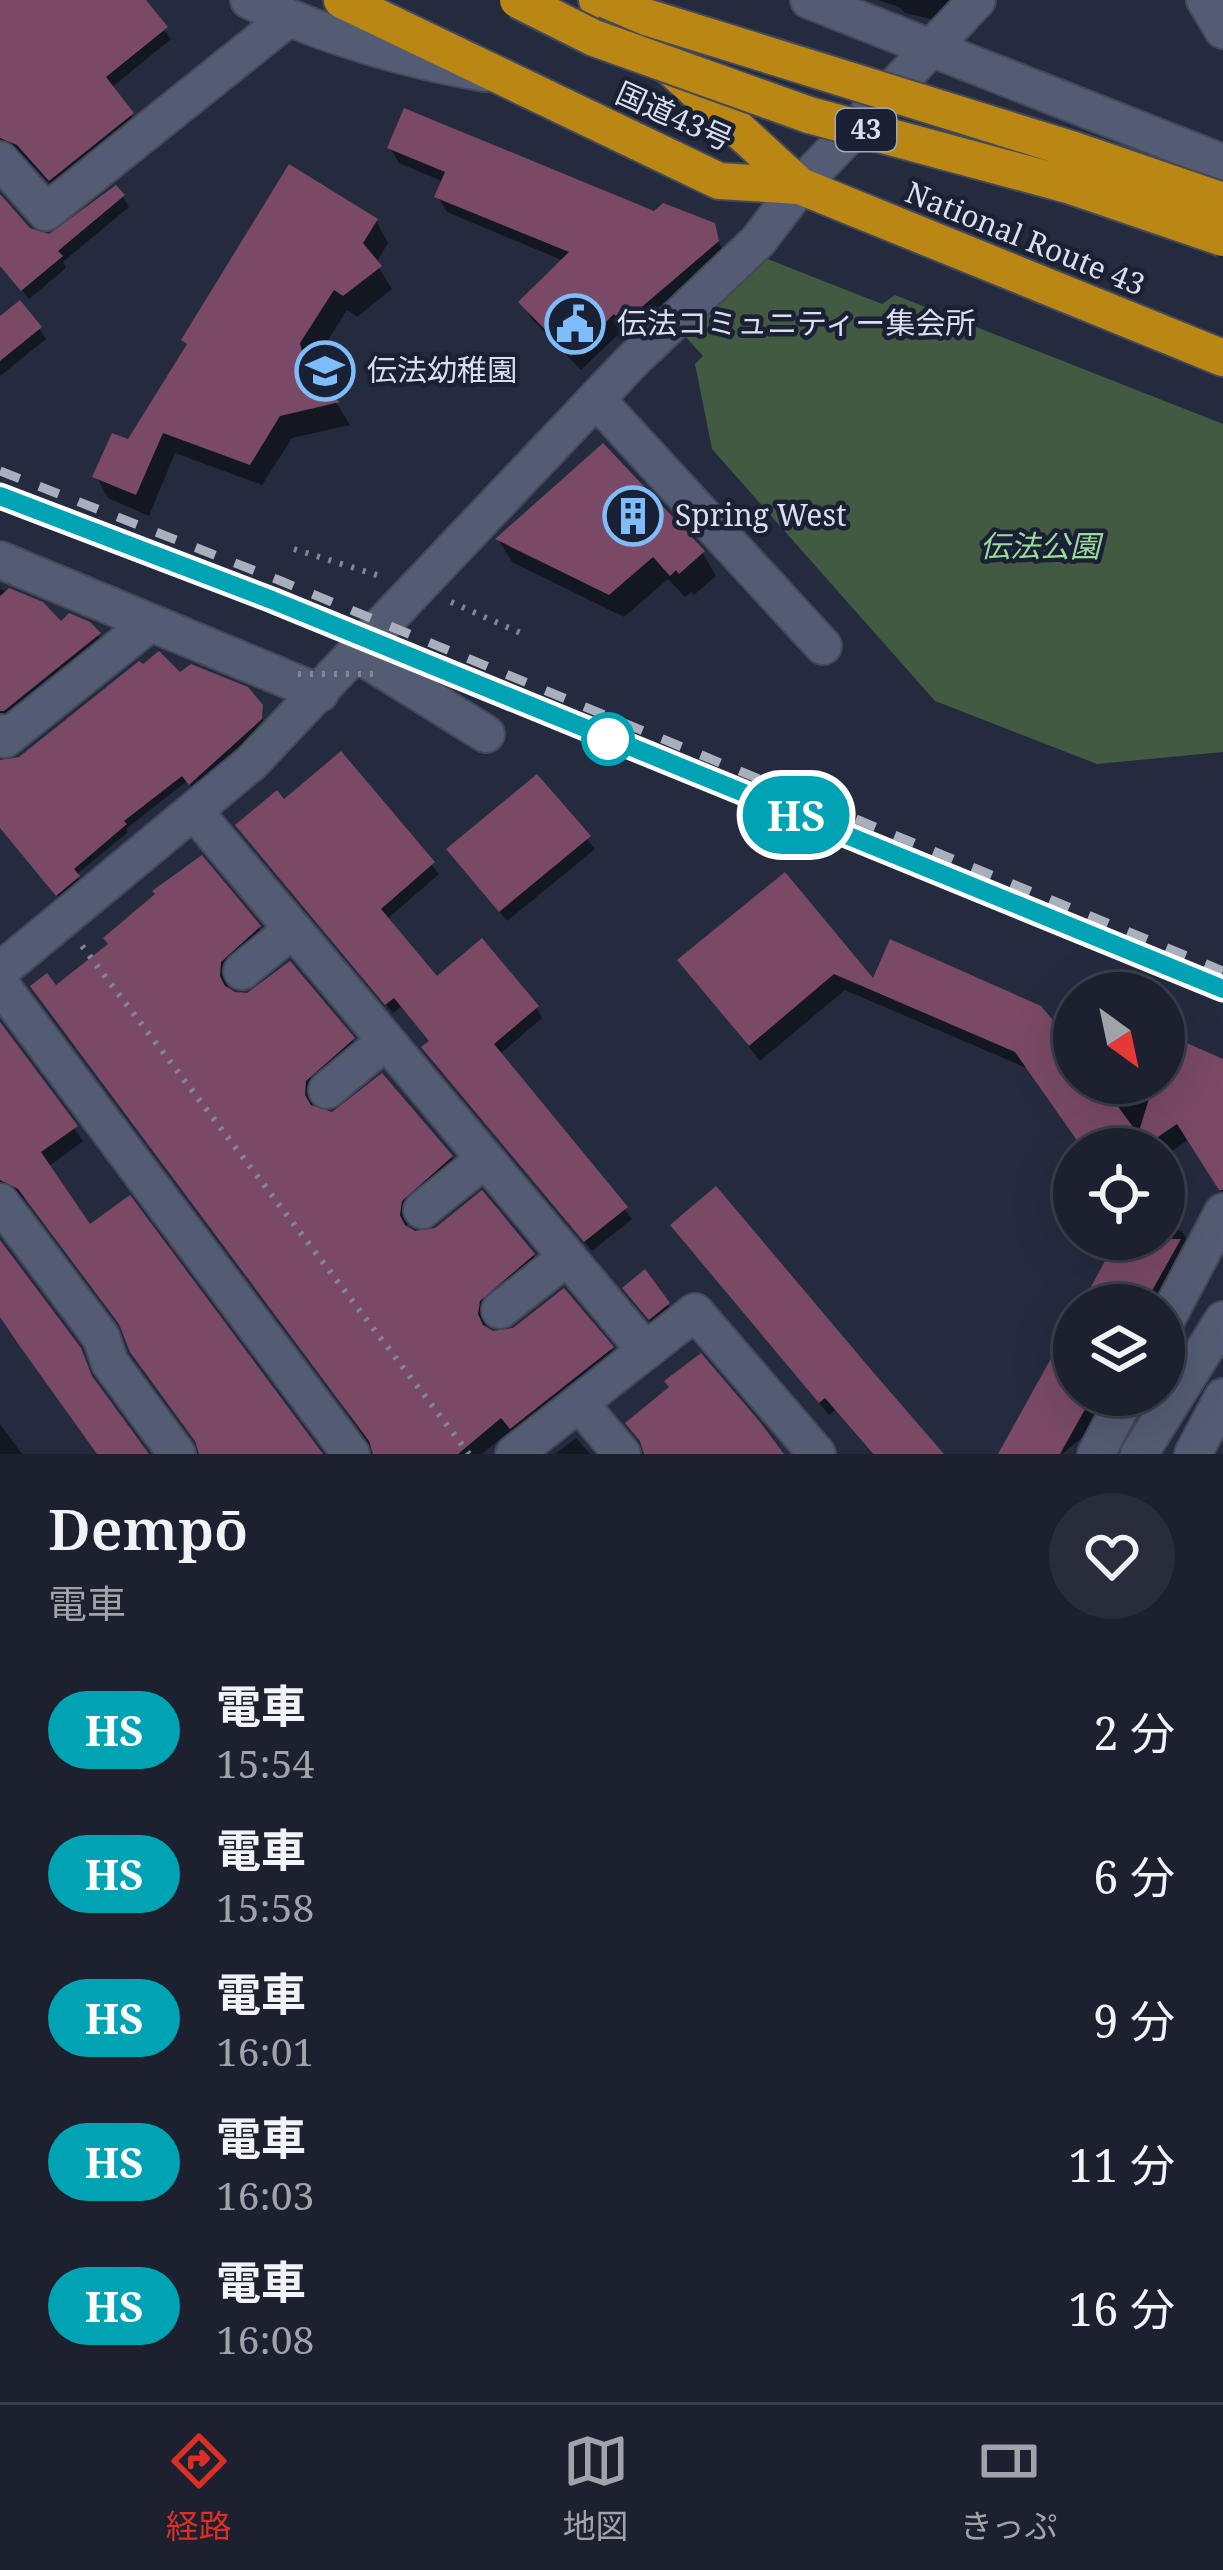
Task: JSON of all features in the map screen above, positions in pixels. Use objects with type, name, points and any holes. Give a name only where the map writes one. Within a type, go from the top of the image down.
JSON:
[{"type":"highway","name":"国道43号","points":[[342,0],[719,181],[800,186]]},
{"type":"highway","name":"43","points":[[518,0],[594,38],[809,115],[1068,185],[1223,238]]},
{"type":"highway","name":"国道43号","points":[[602,0],[800,186]]},
{"type":"highway","name":"43","points":[[602,0],[1223,201]]},
{"type":"highway","name":"National Route 43","points":[[800,186],[1223,358]]},
{"type":"street","points":[[249,0],[287,19],[418,62],[500,75]]},
{"type":"street","points":[[809,0],[1223,164]]},
{"type":"street","points":[[0,971],[250,763],[309,684],[365,663],[596,400],[758,241],[800,186],[977,0]]},
{"type":"street","points":[[1205,0],[1223,30]]},
{"type":"street","points":[[0,160],[46,212],[287,19]]},
{"type":"street","points":[[1178,147],[1223,254]]},
{"type":"street","points":[[596,400],[823,646]]},
{"type":"street","points":[[0,560],[309,684]]},
{"type":"street","points":[[0,733],[5,739],[150,622]]},
{"type":"street","points":[[365,663],[486,734]]},
{"type":"street","points":[[194,811],[646,1352]]},
{"type":"street","points":[[242,971],[293,929]]},
{"type":"street","points":[[0,984],[351,1454]]},
{"type":"street","points":[[327,1090],[386,1041]]},
{"type":"street","points":[[422,1210],[485,1159]]},
{"type":"street","points":[[0,1202],[101,1337],[110,1363],[177,1454]]},
{"type":"street","points":[[1185,1284],[1223,1212]]},
{"type":"street","points":[[500,1310],[567,1257]]},
{"type":"street","points":[[514,1454],[695,1312],[817,1454]]},
{"type":"street","points":[[1139,1454],[1223,1320]]},
{"type":"street","points":[[1193,1454],[1223,1397]]},
{"type":"street","points":[[580,1404],[622,1454]]},
{"type":"street","points":[[1096,1454],[1116,1416]]},
{"type":"path","points":[[309,684],[365,663]]},
{"type":"path","points":[[63,920],[469,1454]]},
{"type":"green space","name":"伝法公園","points":[[765,258],[882,304],[895,295],[1223,424],[1223,752],[1097,764],[935,701],[712,449],[695,364],[703,356],[684,335]]},
{"type":"building","points":[[0,0],[146,0],[168,27],[106,77],[134,113],[49,181],[17,145],[0,138]]},
{"type":"building","points":[[404,108],[654,211],[663,203],[715,223],[719,241],[623,323],[614,314],[571,356],[518,302],[569,252],[434,197],[445,172],[387,148]]},
{"type":"building","points":[[289,164],[378,219],[363,243],[382,266],[343,296],[334,290],[300,343],[310,383],[340,402],[280,416],[250,465],[163,433],[136,495],[92,477],[112,433],[128,439],[187,344],[181,340]]},
{"type":"building","points":[[116,185],[125,195],[58,251],[63,256],[21,291],[0,266],[0,194],[30,228],[49,234]]},
{"type":"building","points":[[20,300],[42,327],[0,361],[0,316]]},
{"type":"building","points":[[603,443],[705,551],[679,574],[676,570],[670,576],[653,557],[609,595],[495,539]]},
{"type":"building","points":[[9,588],[43,602],[61,621],[69,613],[101,633],[0,711],[0,596]]},
{"type":"building","points":[[159,651],[180,672],[191,664],[248,687],[263,705],[262,719],[189,785],[182,776],[124,821],[127,824],[74,869],[80,876],[56,896],[0,828],[0,760],[19,757],[139,661],[143,664]]},
{"type":"building","points":[[341,751],[435,862],[381,909],[437,976],[482,938],[539,1006],[494,1044],[628,1207],[584,1242],[421,1047],[429,1041],[394,998],[385,1005],[235,825],[277,790],[284,799]]},
{"type":"building","points":[[537,774],[591,836],[499,912],[446,849]]},
{"type":"building","points":[[202,855],[261,926],[221,962],[225,986],[247,993],[290,961],[355,1038],[306,1081],[305,1095],[311,1105],[332,1112],[382,1073],[453,1156],[402,1201],[400,1215],[405,1225],[415,1231],[435,1228],[482,1190],[535,1254],[480,1301],[483,1325],[493,1331],[513,1328],[564,1288],[614,1347],[510,1429],[501,1418],[458,1454],[373,1454],[369,1441],[30,986],[47,973],[56,985],[108,944],[103,938],[155,894],[152,891]]},
{"type":"building","points":[[785,872],[873,978],[890,939],[1041,1006],[1053,1020],[1053,1104],[1116,1104],[1134,1128],[1068,1128],[1015,1052],[834,974],[749,1046],[677,960]]},
{"type":"building","points":[[0,1022],[78,1126],[41,1152],[90,1224],[130,1195],[323,1454],[199,1454],[195,1441],[130,1352],[119,1324],[18,1189],[0,1180]]},
{"type":"building","points":[[1185,1042],[1223,1059],[1223,1190],[1185,1137],[1185,1128],[1177,1124],[1140,1128],[1147,1104],[1185,1104]]},
{"type":"building","points":[[716,1186],[944,1454],[873,1454],[825,1398],[819,1403],[670,1225]]},
{"type":"building","points":[[0,1240],[81,1348],[92,1376],[149,1454],[97,1454],[19,1345],[0,1317]]},
{"type":"building","points":[[1106,1260],[1169,1260],[1156,1284],[1092,1284]]},
{"type":"building","points":[[645,1269],[670,1303],[649,1320],[622,1288]]},
{"type":"building","points":[[701,1353],[784,1454],[644,1454],[625,1423],[669,1387],[664,1381]]},
{"type":"building","points":[[1053,1355],[1053,1416],[1081,1416],[1060,1454],[998,1454]]},
{"type":"railway","points":[[0,471],[281,581],[1223,971]]},
{"type":"railway","points":[[0,496],[272,600],[1090,935]]},
{"type":"train","name":"HS","points":[[0,496],[272,600],[1223,989]]},
{"type":"place","name":"伝法コミュニティー集会所","points":[[575,324]]},
{"type":"place","name":"伝法幼稚園","points":[[325,371]]},
{"type":"place","name":"Spring West","points":[[633,516]]}]
